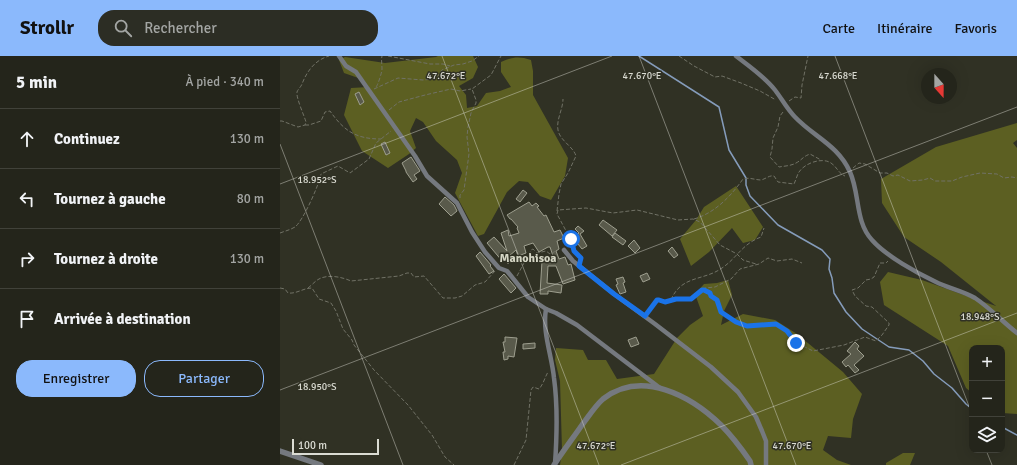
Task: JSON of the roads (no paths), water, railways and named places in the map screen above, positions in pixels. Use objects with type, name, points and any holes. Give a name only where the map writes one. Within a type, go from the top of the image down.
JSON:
[{"type":"street","points":[[339,56],[346,66],[356,72],[415,156],[427,176],[457,203],[472,232],[485,252],[499,268],[508,271],[528,297],[546,309],[576,325],[660,388]]},
{"type":"street","points":[[736,56],[766,80],[794,116],[810,131],[826,141],[839,153],[851,173],[855,184],[862,223],[872,240],[891,256],[935,282],[974,298],[1017,333]]},
{"type":"street","points":[[564,250],[572,261],[711,368],[738,392],[756,417],[766,440],[766,465]]},
{"type":"street","points":[[546,309],[544,323],[552,367],[558,417],[555,465]]},
{"type":"street","points":[[555,465],[592,411],[604,399],[616,392],[632,386],[644,385],[660,388],[679,395],[701,409],[734,439],[750,461],[751,465]]},
{"type":"street","points":[[280,451],[321,465]]},
{"type":"waterway","points":[[639,56],[719,107],[729,150],[746,178],[746,185],[750,196],[778,225],[822,250],[830,259],[829,269],[834,293],[846,312],[862,329],[889,347],[909,350],[923,361],[934,374],[952,388],[969,406]]},
{"type":"waterway","points":[[1005,429],[1017,435]]},
{"type":"district","name":"Manohisoa","points":[[528,258]]}]
